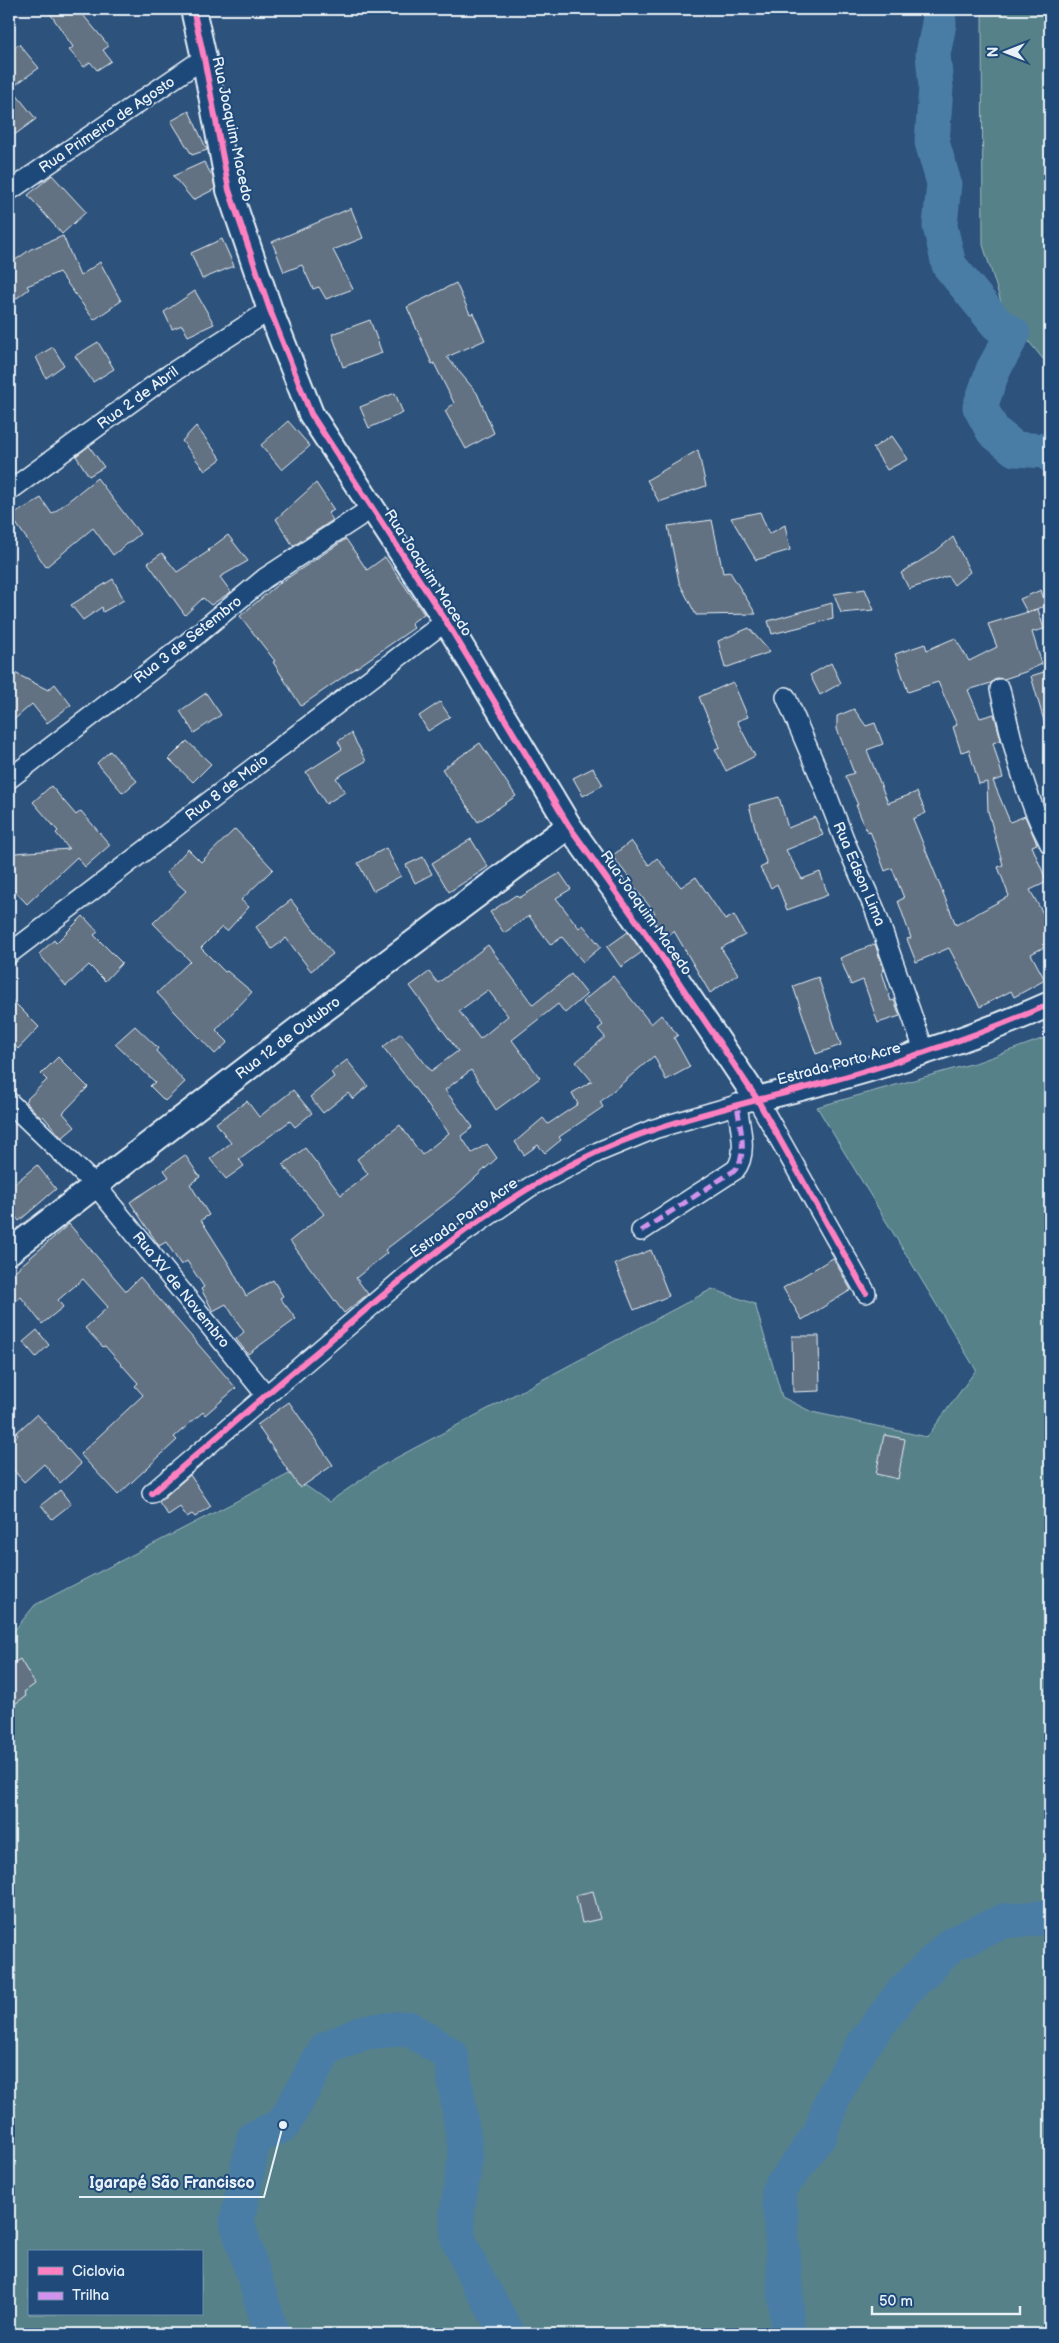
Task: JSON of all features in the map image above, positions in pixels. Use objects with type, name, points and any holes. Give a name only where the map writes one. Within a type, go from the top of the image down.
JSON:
[{"type":"street","name":"Rua Joaquim Macedo","points":[[193,9],[229,190],[270,310],[310,414],[446,621],[569,826],[658,951],[747,1102]]},
{"type":"street","name":"Rua Primeiro de Agosto","points":[[9,191],[204,58]]},
{"type":"street","name":"Rua 2 de Abril","points":[[9,491],[167,376],[270,310]]},
{"type":"street","name":"Rua 3 de Setembro","points":[[9,779],[186,643],[265,578],[372,508]]},
{"type":"street","name":"Rua 8 de Maio","points":[[9,954],[446,621]]},
{"type":"street","points":[[1000,689],[1026,789],[1036,816],[1050,844]]},
{"type":"street","name":"Rua Edson Lima","points":[[786,697],[875,910],[925,1053]]},
{"type":"street","name":"Rua 12 de Outubro","points":[[9,1252],[297,1030],[569,826]]},
{"type":"street","name":"Estrada Porto Acre","points":[[152,1493],[430,1256],[530,1187],[598,1152],[654,1129],[747,1102],[855,1075],[925,1053],[1050,1004]]},
{"type":"street","name":"Rua XV de Novembro","points":[[9,1102],[96,1186],[266,1395]]},
{"type":"street","points":[[641,1231],[735,1170],[741,1163],[747,1102]]},
{"type":"street","points":[[747,1102],[866,1293]]},
{"type":"green space","points":[[982,9],[1050,9],[1050,362],[1043,359],[1004,311],[983,245]]},
{"type":"green space","points":[[1050,1036],[1050,2334],[9,2334],[9,1637],[35,1605],[289,1474],[329,1502],[381,1466],[712,1289],[755,1304],[782,1397],[812,1412],[927,1437],[976,1370],[817,1107],[978,1062]]},
{"type":"building","points":[[47,9],[78,9],[109,46],[103,50],[111,61],[97,70],[90,62],[84,67],[69,50],[73,47]]},
{"type":"building","points":[[19,44],[39,68],[11,88],[36,119],[9,139],[9,52]]},
{"type":"building","points":[[189,111],[207,150],[192,155],[171,121]]},
{"type":"building","points":[[204,162],[213,177],[215,189],[193,200],[173,176]]},
{"type":"building","points":[[52,175],[86,212],[62,234],[28,195]]},
{"type":"building","points":[[351,208],[363,238],[333,250],[353,289],[326,299],[319,287],[313,289],[302,265],[284,272],[272,242]]},
{"type":"building","points":[[63,236],[80,276],[100,262],[121,301],[94,320],[59,272],[27,286],[29,289],[9,304],[9,260],[11,263],[31,249]]},
{"type":"building","points":[[222,239],[234,266],[202,279],[191,253]]},
{"type":"building","points":[[456,283],[470,314],[473,313],[485,340],[447,357],[477,393],[494,433],[466,449],[445,411],[454,403],[434,363],[432,364],[407,307]]},
{"type":"building","points":[[195,291],[214,324],[188,336],[182,325],[172,329],[164,312]]},
{"type":"building","points":[[370,320],[382,353],[343,367],[332,334]]},
{"type":"building","points":[[98,342],[114,369],[93,382],[75,356]]},
{"type":"building","points":[[53,347],[64,365],[46,378],[36,357]]},
{"type":"building","points":[[395,393],[403,413],[369,428],[360,407]]},
{"type":"building","points":[[288,421],[310,446],[282,470],[261,445]]},
{"type":"building","points":[[196,426],[221,459],[205,471],[182,441]]},
{"type":"building","points":[[892,436],[908,459],[887,470],[873,448]]},
{"type":"building","points":[[89,446],[104,467],[89,476],[76,456]]},
{"type":"building","points":[[698,450],[706,486],[659,502],[647,480]]},
{"type":"building","points":[[97,478],[140,534],[113,555],[93,528],[46,567],[11,516],[41,498],[52,514]]},
{"type":"building","points":[[316,483],[334,510],[328,513],[333,520],[293,546],[276,519]]},
{"type":"building","points":[[760,512],[769,534],[785,525],[790,550],[756,560],[731,518]]},
{"type":"building","points":[[712,520],[723,573],[730,572],[756,614],[696,615],[679,582],[668,526]]},
{"type":"building","points":[[228,535],[248,561],[220,577],[231,592],[211,605],[203,598],[185,615],[148,563],[162,553],[177,572],[209,551]]},
{"type":"building","points":[[953,537],[970,572],[954,585],[948,576],[909,589],[901,573],[936,551]]},
{"type":"building","points":[[346,539],[367,570],[385,557],[424,614],[411,623],[414,628],[301,706],[273,662],[275,661],[240,616],[277,585]]},
{"type":"building","points":[[113,579],[124,600],[103,612],[102,607],[83,620],[71,605]]},
{"type":"building","points":[[865,589],[874,610],[841,613],[834,594]]},
{"type":"building","points":[[1041,590],[1046,606],[1027,612],[1020,599]]},
{"type":"building","points":[[832,603],[833,619],[772,634],[768,621]]},
{"type":"building","points":[[1038,609],[1044,629],[1032,632],[1042,664],[1025,672],[1004,679],[997,678],[991,683],[968,690],[980,718],[994,714],[1001,740],[993,743],[1003,778],[993,781],[1010,822],[1025,816],[1037,844],[1032,846],[1047,882],[1030,890],[1050,926],[1050,944],[1031,954],[1045,980],[1014,997],[1011,991],[980,1007],[949,948],[916,962],[907,939],[911,938],[898,901],[904,898],[892,868],[885,871],[870,831],[867,832],[845,776],[854,773],[837,729],[837,716],[854,709],[866,726],[875,723],[883,744],[867,750],[888,803],[917,792],[926,813],[913,819],[956,925],[1009,896],[998,867],[1003,865],[988,811],[987,782],[979,784],[969,750],[961,752],[953,727],[957,725],[938,682],[908,692],[895,654],[925,644],[927,650],[955,638],[969,661],[997,647],[988,624]]},
{"type":"building","points":[[749,628],[770,652],[725,668],[718,641]]},
{"type":"building","points":[[831,663],[841,683],[820,695],[810,675]]},
{"type":"building","points":[[9,670],[48,690],[55,684],[71,705],[47,723],[32,704],[9,724]]},
{"type":"building","points":[[1050,670],[1050,727],[1046,728],[1031,676]]},
{"type":"building","points":[[733,682],[748,717],[737,721],[755,756],[726,771],[715,749],[720,747],[699,697]]},
{"type":"building","points":[[206,693],[221,715],[194,733],[180,711]]},
{"type":"building","points":[[440,702],[450,717],[428,731],[419,716]]},
{"type":"building","points":[[351,733],[366,761],[336,778],[345,792],[326,804],[306,772],[342,749],[338,741]]},
{"type":"building","points":[[187,741],[211,764],[193,782],[169,759]]},
{"type":"building","points":[[480,743],[516,796],[478,822],[442,769]]},
{"type":"building","points":[[110,751],[137,781],[123,793],[97,763]]},
{"type":"building","points":[[593,768],[603,785],[583,796],[573,778]]},
{"type":"building","points":[[51,786],[76,815],[81,811],[110,845],[85,867],[77,857],[27,904],[9,885],[9,858],[15,853],[69,849],[56,833],[58,831],[33,802]]},
{"type":"building","points":[[779,797],[788,828],[815,817],[823,835],[786,850],[802,879],[820,872],[828,895],[787,910],[777,884],[771,888],[760,868],[767,864],[749,805]]},
{"type":"building","points":[[235,829],[273,869],[241,900],[249,907],[227,931],[222,927],[201,948],[225,972],[227,971],[252,992],[216,1030],[228,1042],[215,1054],[157,993],[190,961],[153,923],[186,891],[166,873],[188,849],[201,862]]},
{"type":"building","points":[[471,839],[488,867],[449,892],[432,863]]},
{"type":"building","points":[[631,841],[649,865],[657,858],[681,887],[696,877],[725,920],[734,915],[745,935],[721,948],[738,974],[710,993],[674,931],[665,937],[650,916],[655,913],[612,856]]},
{"type":"building","points":[[386,848],[401,876],[373,891],[358,863]]},
{"type":"building","points":[[423,857],[432,874],[415,883],[406,865]]},
{"type":"building","points":[[560,873],[571,889],[556,898],[579,928],[583,925],[601,947],[583,962],[562,937],[551,945],[529,916],[504,933],[490,912],[516,895],[519,898]]},
{"type":"building","points":[[291,900],[333,954],[311,971],[286,938],[272,949],[256,927]]},
{"type":"building","points":[[83,916],[98,932],[94,935],[122,963],[105,981],[89,965],[66,986],[39,954],[54,940],[56,943]]},
{"type":"building","points":[[628,932],[642,952],[621,967],[607,947]]},
{"type":"building","points":[[875,944],[891,1001],[894,1000],[900,1016],[878,1023],[863,980],[851,985],[840,958]]},
{"type":"building","points":[[488,945],[533,1005],[571,974],[587,994],[565,1013],[558,1004],[512,1040],[540,1078],[496,1110],[471,1070],[445,1090],[473,1127],[461,1136],[472,1153],[487,1144],[497,1158],[454,1197],[385,1250],[387,1253],[356,1278],[368,1294],[344,1313],[290,1241],[324,1214],[283,1165],[305,1148],[341,1195],[368,1174],[357,1159],[400,1125],[422,1155],[449,1133],[383,1047],[401,1033],[431,1071],[458,1051],[410,986],[429,972],[438,983]],"holes":[[[488,990],[508,1016],[480,1039],[459,1011]]]},
{"type":"building","points":[[613,976],[651,1024],[661,1015],[678,1035],[674,1038],[690,1067],[666,1080],[654,1056],[600,1102],[603,1107],[559,1137],[561,1140],[545,1153],[538,1145],[524,1155],[515,1142],[543,1118],[548,1124],[578,1104],[572,1093],[592,1081],[576,1062],[605,1037],[598,1029],[603,1025],[582,1002]]},
{"type":"building","points":[[818,977],[841,1045],[816,1054],[793,986]]},
{"type":"building","points":[[9,997],[39,1027],[18,1049],[9,1040]]},
{"type":"building","points":[[135,1026],[158,1048],[156,1051],[185,1082],[165,1101],[150,1086],[155,1082],[115,1044]]},
{"type":"building","points":[[58,1057],[88,1087],[63,1113],[75,1127],[62,1138],[43,1116],[41,1118],[25,1101],[47,1080],[41,1074]]},
{"type":"building","points":[[347,1060],[368,1086],[353,1099],[348,1093],[323,1113],[310,1097],[334,1077],[331,1072]]},
{"type":"building","points":[[293,1090],[312,1113],[295,1127],[290,1121],[239,1159],[244,1166],[226,1179],[210,1159],[231,1143],[216,1123],[247,1101],[259,1117]]},
{"type":"building","points":[[185,1155],[200,1177],[190,1184],[209,1215],[201,1220],[229,1264],[246,1296],[273,1280],[283,1296],[280,1298],[296,1319],[248,1354],[236,1339],[244,1332],[226,1304],[213,1311],[201,1289],[204,1287],[187,1261],[181,1265],[166,1242],[159,1246],[130,1202],[169,1177],[164,1170]]},
{"type":"building","points":[[37,1165],[56,1189],[19,1221],[9,1208],[9,1188]]},
{"type":"building","points":[[69,1224],[126,1291],[140,1277],[236,1388],[205,1415],[203,1412],[174,1437],[177,1440],[118,1495],[80,1454],[143,1395],[135,1386],[138,1383],[105,1346],[103,1347],[85,1328],[108,1307],[83,1279],[58,1300],[63,1307],[42,1324],[21,1297],[9,1306],[9,1276]]},
{"type":"building","points":[[651,1250],[669,1296],[634,1310],[615,1264]]},
{"type":"building","points":[[833,1258],[851,1290],[802,1320],[783,1288]]},
{"type":"building","points":[[37,1330],[49,1345],[36,1357],[23,1342]]},
{"type":"building","points":[[792,1336],[819,1336],[820,1391],[793,1392]]},
{"type":"building","points":[[289,1402],[333,1465],[300,1488],[257,1425]]},
{"type":"building","points":[[37,1414],[81,1464],[60,1483],[44,1464],[24,1482],[9,1465],[9,1443],[18,1435],[16,1433]]},
{"type":"building","points":[[884,1435],[905,1439],[898,1479],[876,1474]]},
{"type":"building","points":[[190,1475],[211,1506],[195,1517],[192,1514],[187,1517],[180,1507],[168,1515],[159,1502]]},
{"type":"building","points":[[60,1490],[71,1504],[52,1519],[41,1505]]},
{"type":"building","points":[[20,1659],[35,1684],[24,1692],[26,1696],[9,1708],[9,1666]]},
{"type":"building","points":[[593,1891],[600,1919],[582,1923],[576,1895]]},
{"type":"waterway","points":[[938,9],[939,24],[933,54],[936,87],[932,142],[944,183],[940,226],[949,265],[997,324],[1013,334],[993,370],[980,407],[993,431],[1015,449],[1046,451],[1050,455]]},
{"type":"waterway","points":[[788,2334],[779,2190],[820,2134],[834,2095],[863,2045],[902,1993],[952,1944],[1004,1921],[1050,1917]]},
{"type":"waterway","points":[[272,2334],[237,2222],[254,2138],[283,2125],[326,2049],[365,2032],[408,2028],[451,2055],[466,2154],[457,2213],[458,2238],[472,2270],[508,2334]]},
{"type":"marked path","points":[[641,1231],[735,1170],[742,1156],[741,1129],[737,1104]]},
{"type":"cycle path","points":[[193,9],[229,190],[270,310],[311,414],[446,621],[569,826],[658,951],[757,1099],[866,1293]]},
{"type":"cycle path","points":[[152,1493],[384,1294],[452,1240],[487,1215],[560,1170],[599,1151],[654,1130],[710,1112],[823,1083],[910,1057],[967,1038],[1050,1004]]},
{"type":"place","name":"Igarapé São Francisco","points":[[283,2125]]}]
